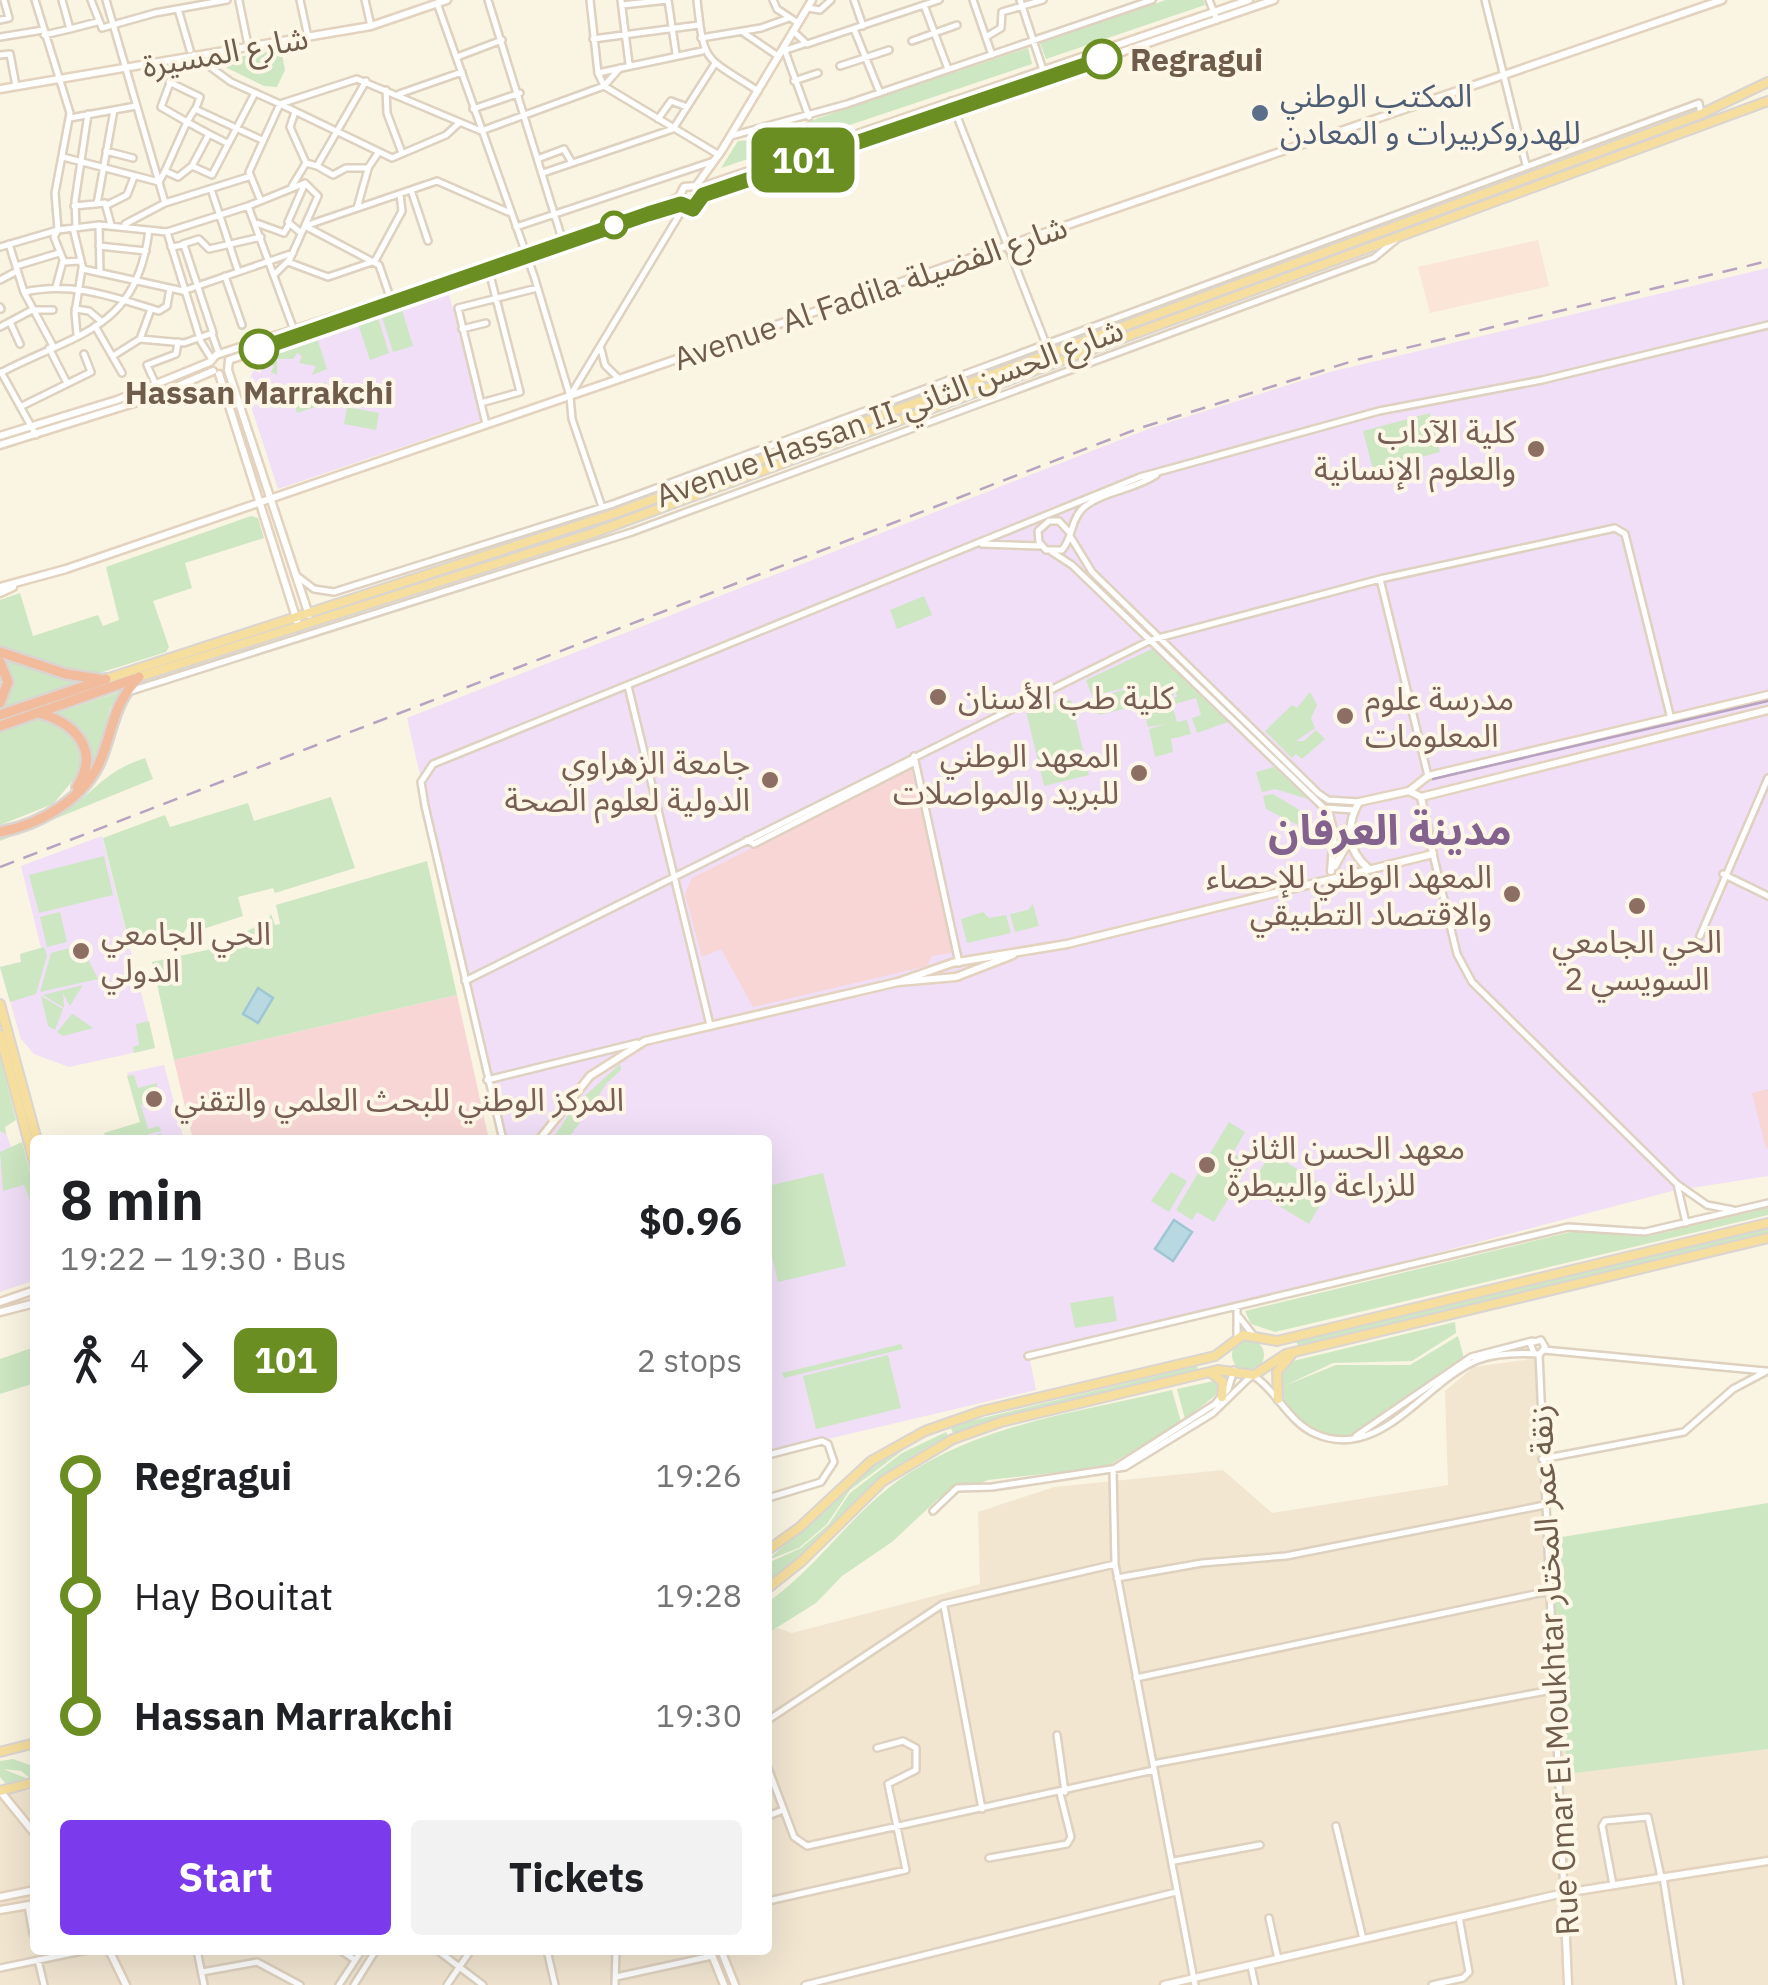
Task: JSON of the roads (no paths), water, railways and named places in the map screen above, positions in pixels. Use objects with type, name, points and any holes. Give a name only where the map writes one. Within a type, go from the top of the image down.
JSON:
[{"type":"highway","points":[[0,652],[72,676],[106,679]]},
{"type":"highway","points":[[0,662],[8,682],[0,702]]},
{"type":"highway","points":[[0,829],[37,821],[84,786],[100,761],[124,693],[139,677]]},
{"type":"highway","name":"Avenue Hassan II شارع الحسن الثاني","points":[[0,726],[139,677]]},
{"type":"highway","name":"Avenue Hassan II شارع الحسن الثاني","points":[[0,715],[106,679]]},
{"type":"highway","points":[[0,829],[52,807],[84,776],[86,754],[81,737],[64,721],[39,713]]},
{"type":"main road","name":"Avenue Hassan II شارع الحسن الثاني","points":[[106,679],[578,521],[1624,135],[1701,114],[1768,82]]},
{"type":"main road","name":"Avenue Hassan II شارع الحسن الثاني","points":[[139,677],[593,533],[1768,101]]},
{"type":"main road","points":[[1231,296],[1236,310]]},
{"type":"main road","points":[[201,634],[205,646]]},
{"type":"main road","points":[[0,1004],[2,1031],[30,1146]]},
{"type":"main road","points":[[2,1031],[35,1135]]},
{"type":"main road","points":[[772,1547],[871,1462],[924,1431],[982,1411],[1209,1357],[1228,1348],[1237,1338],[1258,1338],[1768,1224]]},
{"type":"main road","points":[[772,1585],[802,1561],[883,1481],[935,1448],[984,1426],[1210,1372],[1233,1370],[1252,1376],[1296,1352],[1768,1238]]},
{"type":"main road","points":[[1258,1338],[1268,1350],[1266,1365]]},
{"type":"main road","points":[[1228,1348],[1233,1370]]},
{"type":"main road","points":[[1278,1399],[1277,1372],[1296,1352]]},
{"type":"main road","points":[[1210,1372],[1223,1382],[1222,1398]]},
{"type":"main road","points":[[0,1752],[30,1744]]},
{"type":"main road","points":[[0,1791],[30,1783]]},
{"type":"street","points":[[4,0],[9,18],[0,22],[2,38],[113,24],[227,0]]},
{"type":"street","points":[[35,0],[70,118],[55,193],[58,230],[54,237],[63,261],[56,287]]},
{"type":"street","points":[[62,0],[70,29]]},
{"type":"street","points":[[91,0],[99,25]]},
{"type":"street","points":[[106,0],[165,204]]},
{"type":"street","points":[[169,0],[192,53],[255,93],[378,153],[392,158],[446,135],[458,124]]},
{"type":"street","points":[[240,0],[248,46]]},
{"type":"street","points":[[300,0],[308,37]]},
{"type":"street","points":[[366,0],[370,26]]},
{"type":"street","name":"شارع المسيرة","points":[[0,88],[370,26],[426,4],[448,0]]},
{"type":"street","points":[[488,0],[527,115],[563,242]]},
{"type":"street","points":[[590,0],[598,73],[604,86],[718,157]]},
{"type":"street","points":[[629,64],[621,2],[668,0],[676,54]]},
{"type":"street","points":[[696,0],[702,51],[714,65],[758,91]]},
{"type":"street","points":[[773,0],[777,10],[796,27],[804,44]]},
{"type":"street","points":[[295,333],[390,297],[681,203],[697,207],[699,189],[809,4],[820,10],[831,0]]},
{"type":"street","points":[[854,0],[863,26]]},
{"type":"street","points":[[973,0],[992,55]]},
{"type":"street","points":[[986,37],[1001,28],[1002,12],[1021,3],[1043,0]]},
{"type":"street","points":[[1125,0],[1128,8]]},
{"type":"street","points":[[730,136],[809,117],[1152,0]]},
{"type":"street","points":[[1209,0],[1215,16]]},
{"type":"street","points":[[1215,16],[1249,0]]},
{"type":"street","points":[[570,399],[681,203],[684,186],[699,189],[1215,16],[1274,0]]},
{"type":"street","points":[[1485,0],[1526,165]]},
{"type":"street","name":"Avenue Al Fadila شارع الفضيلة","points":[[0,590],[570,399],[1722,0]]},
{"type":"street","points":[[781,52],[934,1]]},
{"type":"street","points":[[438,3],[537,288],[602,507]]},
{"type":"street","points":[[1021,3],[1044,74]]},
{"type":"street","points":[[924,5],[948,69]]},
{"type":"street","points":[[701,38],[741,32],[789,18]]},
{"type":"street","points":[[594,39],[700,25]]},
{"type":"street","points":[[912,41],[958,25]]},
{"type":"street","points":[[854,29],[880,94]]},
{"type":"street","points":[[741,32],[781,52],[809,117]]},
{"type":"street","points":[[456,57],[502,40]]},
{"type":"street","points":[[840,66],[889,50]]},
{"type":"street","points":[[598,73],[702,51]]},
{"type":"street","points":[[0,55],[10,54],[16,86]]},
{"type":"street","points":[[180,57],[162,110],[228,144]]},
{"type":"street","points":[[543,173],[673,129],[714,65]]},
{"type":"street","points":[[260,199],[248,177],[280,104],[352,79],[366,81],[481,131],[604,86],[620,68]]},
{"type":"street","points":[[397,95],[462,72]]},
{"type":"street","points":[[794,81],[818,73]]},
{"type":"street","points":[[317,166],[366,81]]},
{"type":"street","points":[[159,182],[200,97],[169,82]]},
{"type":"street","points":[[386,90],[387,113],[402,153]]},
{"type":"street","points":[[192,166],[212,174],[255,93]]},
{"type":"street","points":[[474,108],[520,93]]},
{"type":"street","points":[[658,119],[671,101],[687,107]]},
{"type":"street","points":[[1624,135],[1699,103],[1701,114]]},
{"type":"street","points":[[953,105],[1046,344]]},
{"type":"street","points":[[70,118],[136,106]]},
{"type":"street","points":[[196,109],[262,140]]},
{"type":"street","points":[[97,204],[114,110]]},
{"type":"street","points":[[295,112],[290,127],[306,163]]},
{"type":"street","points":[[77,334],[75,309],[81,264],[74,206],[88,114]]},
{"type":"street","points":[[165,171],[178,176],[192,166],[209,134]]},
{"type":"street","points":[[539,158],[564,150],[572,163]]},
{"type":"street","points":[[106,151],[134,158]]},
{"type":"street","points":[[357,208],[368,168],[378,153]]},
{"type":"street","points":[[1398,220],[1526,165],[1570,155]]},
{"type":"street","points":[[63,157],[159,182]]},
{"type":"street","points":[[514,228],[718,157]]},
{"type":"street","points":[[306,163],[334,175],[346,168],[368,168]]},
{"type":"street","points":[[291,187],[306,163]]},
{"type":"street","points":[[74,206],[107,205],[127,196],[134,176]]},
{"type":"street","points":[[122,225],[165,204],[248,177]]},
{"type":"street","points":[[303,230],[437,181],[509,212]]},
{"type":"street","points":[[0,247],[58,230],[100,225],[167,232],[305,183]]},
{"type":"street","points":[[254,222],[284,232],[305,183]]},
{"type":"street","points":[[276,273],[288,262],[318,196],[305,183]]},
{"type":"street","points":[[211,188],[238,271]]},
{"type":"street","points":[[411,190],[428,241]]},
{"type":"street","points":[[288,262],[328,277],[374,261],[402,210],[400,194]]},
{"type":"street","points":[[107,205],[111,225]]},
{"type":"street","points":[[248,206],[271,259],[295,333]]},
{"type":"street","points":[[100,225],[100,273]]},
{"type":"street","points":[[288,226],[374,261],[390,297]]},
{"type":"street","points":[[36,435],[0,371],[118,313],[138,280],[149,230]]},
{"type":"street","points":[[167,232],[199,338],[228,370],[311,622]]},
{"type":"street","points":[[124,693],[632,532],[1374,258],[1392,247],[1400,235]]},
{"type":"street","points":[[171,247],[199,239],[210,249],[261,237]]},
{"type":"street","points":[[997,368],[1046,344],[1349,238]]},
{"type":"street","points":[[9,244],[24,292],[68,383]]},
{"type":"street","points":[[183,244],[212,334],[218,358],[216,373],[299,627]]},
{"type":"street","points":[[99,246],[146,251]]},
{"type":"street","points":[[0,280],[16,269],[59,252]]},
{"type":"street","points":[[63,261],[183,291],[292,253]]},
{"type":"street","points":[[0,436],[156,384],[218,358],[489,271],[524,254]]},
{"type":"street","points":[[481,403],[520,392],[489,271]]},
{"type":"street","points":[[225,276],[242,324]]},
{"type":"street","points":[[24,292],[56,287],[80,289],[128,299],[152,309],[166,309],[170,288]]},
{"type":"street","points":[[486,425],[459,307],[537,288]]},
{"type":"street","points":[[75,309],[89,311],[122,373]]},
{"type":"street","points":[[113,356],[140,339],[152,309]]},
{"type":"street","points":[[0,326],[32,310],[53,310]]},
{"type":"street","points":[[10,322],[20,344]]},
{"type":"street","points":[[462,329],[486,323]]},
{"type":"street","points":[[499,1135],[421,782],[427,769],[1158,474],[1380,411],[1542,380],[1768,325]]},
{"type":"street","points":[[140,339],[178,342],[212,334]]},
{"type":"street","points":[[156,384],[147,365],[176,354],[178,342]]},
{"type":"street","points":[[601,348],[604,365],[619,379]]},
{"type":"street","points":[[22,406],[92,370],[84,354]]},
{"type":"street","points":[[0,445],[228,370]]},
{"type":"street","points":[[1052,552],[1066,546],[1080,511],[1094,501],[1158,474]]},
{"type":"street","points":[[578,521],[602,507],[614,508]]},
{"type":"street","points":[[1043,519],[1059,521],[1092,572],[1160,637],[1196,679]]},
{"type":"street","points":[[1041,546],[1038,531],[1043,519]]},
{"type":"street","points":[[294,574],[314,589],[334,592],[560,527]]},
{"type":"street","points":[[465,981],[1151,640],[1380,579],[1618,528],[1626,536],[1671,720]]},
{"type":"street","points":[[978,544],[1041,546],[1072,564],[1196,679],[1326,809],[1334,834],[1330,872]]},
{"type":"street","points":[[1380,579],[1425,777],[1422,788],[1434,854],[1465,973],[1676,1184],[1708,1205],[1736,1211]]},
{"type":"street","points":[[628,686],[710,1028]]},
{"type":"street","points":[[1233,716],[1328,800],[1359,802],[1409,791],[1425,777],[1768,696]]},
{"type":"street","points":[[1409,791],[1425,796],[1768,710]]},
{"type":"street","points":[[914,758],[963,973]]},
{"type":"street","points":[[1700,936],[1768,778]]},
{"type":"street","points":[[1326,809],[1328,800]]},
{"type":"street","points":[[1320,881],[1330,872],[1350,838],[1359,802]]},
{"type":"street","points":[[1326,809],[1354,810]]},
{"type":"street","points":[[1350,838],[1358,858],[1369,868]]},
{"type":"street","points":[[943,973],[960,963],[1013,955],[1434,854]]},
{"type":"street","points":[[1724,874],[1768,896]]},
{"type":"street","points":[[487,1080],[898,982],[963,973],[1013,955]]},
{"type":"street","points":[[542,1135],[590,1076],[645,1041]]},
{"type":"street","points":[[1676,1184],[1686,1223]]},
{"type":"street","points":[[1028,1356],[1568,1227],[1644,1232],[1768,1204]]},
{"type":"street","points":[[0,1302],[30,1292]]},
{"type":"street","points":[[0,1312],[30,1304]]},
{"type":"street","points":[[1237,1305],[1237,1338]]},
{"type":"street","points":[[1239,1317],[1258,1338]]},
{"type":"street","name":"Rue Omar El Moukhtar زنقة عمر المختار","points":[[1532,1340],[1530,1347],[1539,1352],[1568,1985]]},
{"type":"street","points":[[1354,1438],[1476,1354],[1542,1340],[1539,1352]]},
{"type":"street","points":[[933,1511],[957,1488],[1113,1470],[1204,1420],[1252,1376],[1271,1390],[1296,1421],[1317,1434],[1354,1438],[1376,1432],[1474,1362],[1539,1352],[1767,1371]]},
{"type":"street","points":[[1266,1365],[1271,1390]]},
{"type":"street","points":[[1113,1470],[1222,1398],[1233,1370]]},
{"type":"street","points":[[1542,1460],[1684,1432],[1738,1386],[1767,1371]]},
{"type":"street","points":[[772,1453],[822,1441],[828,1444],[834,1462],[822,1482],[772,1497]]},
{"type":"street","points":[[1113,1470],[1117,1578],[1194,1982]]},
{"type":"street","points":[[1117,1578],[1202,1563],[1286,1556],[1545,1505]]},
{"type":"street","points":[[772,1717],[943,1604],[1115,1564]]},
{"type":"street","points":[[1135,1678],[1548,1591]]},
{"type":"street","points":[[943,1604],[982,1809]]},
{"type":"street","points":[[772,1779],[794,1837],[806,1846],[1062,1792],[1153,1767],[1552,1690]]},
{"type":"street","points":[[989,1858],[1067,1844],[1071,1837],[1057,1735]]},
{"type":"street","points":[[772,1900],[904,1872],[907,1864],[888,1784],[916,1770],[916,1748],[903,1741],[877,1748]]},
{"type":"street","points":[[0,1791],[30,1828]]},
{"type":"street","points":[[772,1814],[783,1810]]},
{"type":"street","points":[[1613,1886],[1602,1826],[1606,1821],[1648,1817],[1680,1985]]},
{"type":"street","points":[[1336,1826],[1363,1939]]},
{"type":"street","points":[[1173,1861],[1260,1846]]},
{"type":"street","points":[[1164,1985],[1194,1982],[1564,1894],[1768,1861]]},
{"type":"street","points":[[0,1897],[30,1891]]},
{"type":"street","points":[[806,1985],[1177,1892]]},
{"type":"street","points":[[0,1910],[30,1904]]},
{"type":"street","points":[[1432,1985],[1469,1972],[1459,1917]]},
{"type":"street","points":[[1269,1918],[1278,1959]]},
{"type":"street","points":[[0,1968],[62,1955]]},
{"type":"street","points":[[111,1955],[126,1985]]},
{"type":"street","points":[[199,1955],[204,1985]]},
{"type":"street","points":[[348,1955],[355,1960]]},
{"type":"street","points":[[339,1985],[358,1955]]},
{"type":"street","points":[[354,1985],[373,1955]]},
{"type":"street","points":[[444,1955],[483,1985]]},
{"type":"street","points":[[447,1985],[468,1955]]},
{"type":"street","points":[[549,1955],[555,1985]]},
{"type":"street","points":[[616,1955],[616,1985]]},
{"type":"street","points":[[616,1977],[703,1955]]},
{"type":"street","points":[[712,1955],[724,1985]]},
{"type":"street","points":[[723,1955],[734,1985]]},
{"type":"street","points":[[38,1960],[44,1985]]},
{"type":"street","points":[[202,1972],[256,1962],[300,1985]]},
{"type":"street","points":[[1251,1966],[1255,1985]]},
{"type":"water","points":[[258,988],[273,998],[258,1023],[243,1014]]},
{"type":"water","points":[[1174,1220],[1192,1232],[1173,1261],[1155,1249]]},
{"type":"tram line","points":[[1433,779],[1768,701]]},
{"type":"railway","points":[[0,867],[1137,429],[1356,360],[1768,261]]},
{"type":"place","name":"Regragui","points":[[1102,59]]},
{"type":"place","name":"المكتب الوطني للهدروكربيرات و المعادن","points":[[1260,113]]},
{"type":"place","name":"Hassan Marrakchi","points":[[259,349]]},
{"type":"place","name":"كلية الآداب والعلوم الإنسانية","points":[[1536,449]]},
{"type":"place","name":"كلية طب الأسنان","points":[[938,697]]},
{"type":"place","name":"مدرسة علوم المعلومات","points":[[1345,716]]},
{"type":"place","name":"المعهد الوطني للبريد والمواصلات","points":[[1139,773]]},
{"type":"place","name":"جامعة الزهراوي الدولية لعلوم الصحة","points":[[770,780]]},
{"type":"place","name":"المعهد الوطني للإحصاء والاقتصاد التطبيقي","points":[[1512,894]]},
{"type":"place","name":"الحي الجامعي السويسي 2","points":[[1637,906]]},
{"type":"place","name":"الحي الجامعي الدولي","points":[[81,951]]},
{"type":"place","name":"المركز الوطني للبحث العلمي والتقني","points":[[154,1099]]},
{"type":"place","name":"معهد الحسن الثاني للزراعة والبيطرة","points":[[1207,1165]]},
{"type":"district","name":"مدينة العرفان","points":[[1390,829]]}]
